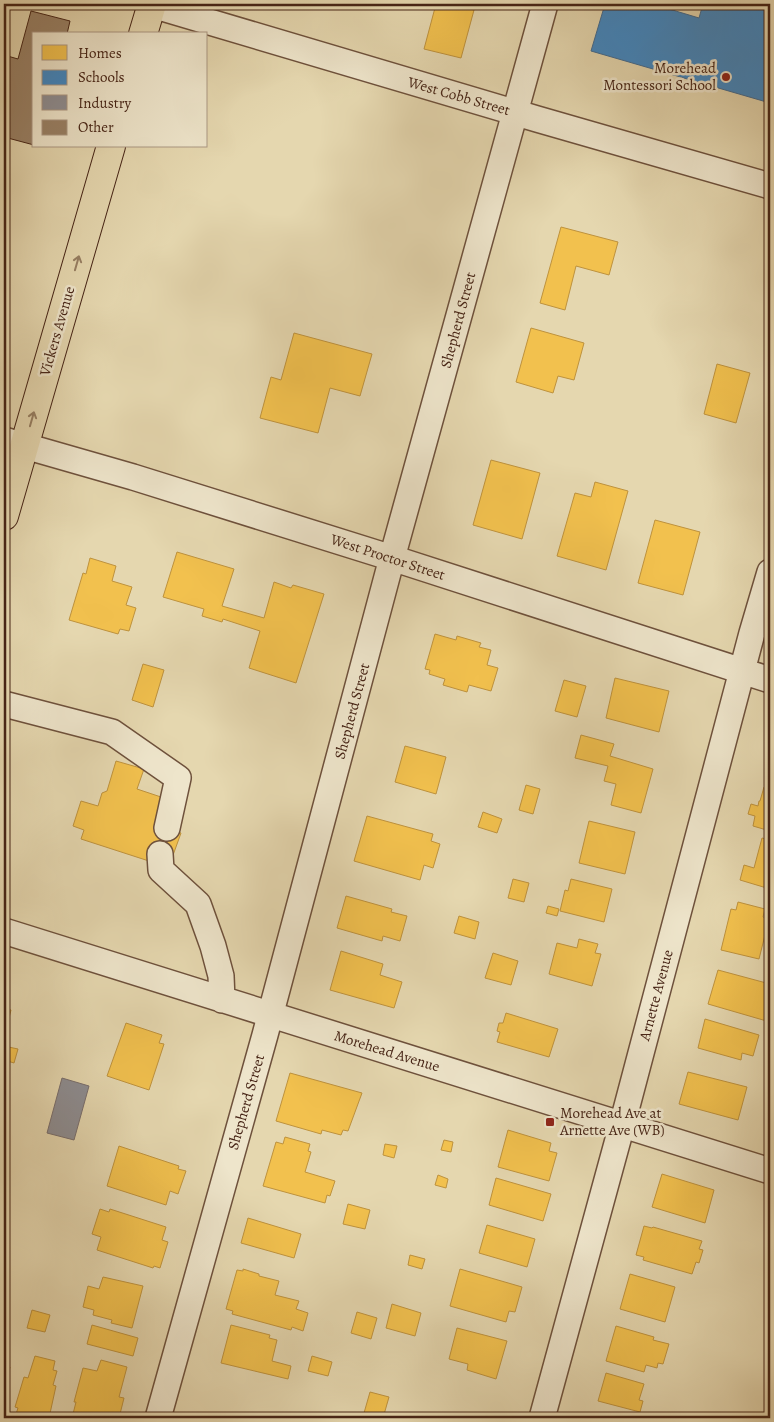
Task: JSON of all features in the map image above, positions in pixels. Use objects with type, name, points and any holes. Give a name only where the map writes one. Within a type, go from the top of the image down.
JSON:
[{"type":"main road","points":[[144,32],[151,4]]},
{"type":"main road","name":"Vickers Avenue","points":[[4,516],[14,443],[110,148]]},
{"type":"street","name":"West Cobb Street","points":[[151,4],[770,186]]},
{"type":"street","name":"Shepherd Street","points":[[158,1418],[270,1015],[392,558],[545,4]]},
{"type":"street","name":"West Proctor Street","points":[[14,443],[133,477],[392,558],[770,680]]},
{"type":"street","name":"Arnette Avenue","points":[[542,1418],[770,572]]},
{"type":"street","points":[[4,704],[112,732],[178,778],[167,828]]},
{"type":"street","points":[[160,854],[161,870],[198,904],[219,968],[222,1000]]},
{"type":"street","name":"Morehead Avenue","points":[[4,931],[770,1171]]},
{"type":"building: Homes","points":[[436,4],[452,4],[474,10],[461,58],[424,49]]},
{"type":"building: Homes","points":[[561,227],[618,242],[609,275],[576,266],[565,310],[540,303]]},
{"type":"building: Homes","points":[[531,328],[584,343],[574,380],[558,376],[553,393],[516,382]]},
{"type":"building: Homes","points":[[294,333],[372,354],[360,396],[330,388],[318,433],[260,418],[271,377],[281,380]]},
{"type":"building: Homes","points":[[717,364],[750,373],[736,423],[704,414]]},
{"type":"building: Homes","points":[[491,460],[540,473],[522,539],[473,525]]},
{"type":"building: Homes","points":[[595,482],[628,491],[606,570],[557,556],[575,493],[591,497]]},
{"type":"building: Homes","points":[[655,520],[700,532],[683,595],[638,583]]},
{"type":"building: Homes","points":[[177,552],[234,569],[222,606],[264,618],[274,582],[291,588],[293,585],[324,594],[296,683],[249,668],[260,631],[223,619],[222,622],[202,616],[204,609],[163,597]]},
{"type":"building: Homes","points":[[90,558],[116,566],[112,581],[132,587],[126,605],[136,608],[129,631],[120,629],[118,634],[69,620],[83,573],[86,574]]},
{"type":"building: Homes","points":[[435,634],[456,640],[457,636],[481,643],[479,647],[491,650],[487,665],[498,668],[491,691],[469,685],[467,692],[443,685],[445,679],[429,674],[430,670],[425,669]]},
{"type":"building: Homes","points":[[143,664],[164,670],[153,707],[132,700]]},
{"type":"building: Homes","points":[[615,678],[669,691],[659,732],[606,718]]},
{"type":"building: Homes","points":[[564,680],[586,686],[577,717],[555,711]]},
{"type":"building: Homes","points":[[581,735],[614,744],[610,756],[653,769],[641,813],[611,805],[616,784],[604,781],[608,766],[575,758]]},
{"type":"building: Homes","points":[[405,746],[446,757],[436,794],[395,782]]},
{"type":"building: Homes","points":[[116,761],[144,769],[137,789],[164,798],[162,826],[181,833],[172,858],[152,862],[81,839],[84,830],[73,826],[81,801],[98,806],[102,793],[107,791]]},
{"type":"building: Homes","points":[[526,785],[540,789],[533,814],[519,810]]},
{"type":"building: Homes","points":[[764,787],[770,788],[770,831],[753,826],[755,816],[748,814],[751,804],[758,806]]},
{"type":"building: Homes","points":[[483,812],[502,819],[497,833],[478,827]]},
{"type":"building: Homes","points":[[367,816],[433,834],[431,841],[440,844],[433,868],[424,865],[420,880],[354,861]]},
{"type":"building: Homes","points":[[589,821],[635,832],[625,874],[579,863]]},
{"type":"building: Homes","points":[[762,838],[770,840],[770,889],[740,880],[744,865],[754,868]]},
{"type":"building: Homes","points":[[513,879],[529,883],[524,902],[508,898]]},
{"type":"building: Homes","points":[[571,879],[612,889],[604,922],[560,911],[565,890],[568,891]]},
{"type":"building: Homes","points":[[346,896],[392,909],[391,912],[407,916],[400,941],[383,936],[382,941],[337,928]]},
{"type":"building: Homes","points":[[738,902],[765,909],[763,917],[769,919],[759,959],[721,950],[731,909],[736,910]]},
{"type":"building: Homes","points":[[548,906],[559,909],[557,916],[546,913]]},
{"type":"building: Homes","points":[[459,916],[479,922],[475,939],[454,933]]},
{"type":"building: Homes","points":[[579,939],[598,944],[595,953],[601,954],[592,986],[549,974],[557,943],[577,948]]},
{"type":"building: Homes","points":[[341,951],[383,964],[380,975],[402,982],[394,1008],[330,990]]},
{"type":"building: Homes","points":[[493,953],[518,961],[511,985],[485,978]]},
{"type":"building: Homes","points":[[718,970],[770,984],[770,1022],[708,1004]]},
{"type":"building: Homes","points":[[4,1008],[11,1010],[4,1038]]},
{"type":"building: Homes","points":[[506,1013],[558,1029],[549,1057],[497,1042],[500,1032],[497,1031],[499,1023],[503,1023]]},
{"type":"building: Homes","points":[[705,1019],[759,1035],[753,1056],[742,1053],[741,1060],[698,1048]]},
{"type":"building: Homes","points":[[126,1023],[162,1035],[159,1043],[164,1044],[149,1090],[107,1076]]},
{"type":"building: Homes","points":[[4,1046],[18,1049],[14,1063],[4,1060]]},
{"type":"building: Homes","points":[[688,1072],[747,1087],[738,1120],[679,1104]]},
{"type":"building: Homes","points":[[290,1073],[362,1093],[348,1131],[343,1130],[341,1135],[322,1130],[321,1134],[276,1121]]},
{"type":"building: Homes","points":[[508,1130],[551,1143],[549,1151],[557,1153],[549,1181],[498,1167]]},
{"type":"building: Homes","points":[[285,1137],[310,1144],[308,1151],[311,1152],[305,1172],[335,1181],[330,1196],[327,1195],[325,1203],[263,1186],[276,1142],[283,1144]]},
{"type":"building: Homes","points":[[444,1140],[453,1142],[451,1152],[441,1150]]},
{"type":"building: Homes","points":[[385,1144],[397,1146],[394,1158],[383,1155]]},
{"type":"building: Homes","points":[[119,1146],[179,1166],[178,1169],[186,1171],[178,1194],[170,1191],[166,1205],[107,1186]]},
{"type":"building: Homes","points":[[662,1174],[714,1190],[705,1223],[652,1207]]},
{"type":"building: Homes","points":[[438,1175],[448,1179],[446,1188],[435,1185]]},
{"type":"building: Homes","points":[[496,1178],[551,1194],[543,1221],[489,1205]]},
{"type":"building: Homes","points":[[348,1204],[370,1210],[365,1229],[343,1224]]},
{"type":"building: Homes","points":[[100,1209],[109,1212],[110,1209],[166,1227],[162,1240],[168,1242],[160,1268],[154,1266],[153,1268],[97,1250],[101,1237],[92,1234]]},
{"type":"building: Homes","points":[[248,1218],[301,1234],[294,1258],[241,1243]]},
{"type":"building: Homes","points":[[487,1225],[535,1239],[527,1267],[479,1253]]},
{"type":"building: Homes","points":[[644,1226],[702,1241],[699,1249],[703,1250],[699,1263],[696,1262],[692,1274],[643,1260],[644,1257],[636,1255]]},
{"type":"building: Homes","points":[[410,1255],[425,1259],[422,1269],[408,1265]]},
{"type":"building: Homes","points":[[243,1269],[259,1274],[259,1276],[279,1281],[275,1295],[299,1301],[296,1309],[308,1313],[303,1331],[292,1327],[291,1330],[232,1314],[233,1311],[226,1309],[237,1270],[243,1271]]},
{"type":"building: Homes","points":[[460,1269],[522,1287],[515,1312],[509,1311],[506,1322],[450,1306]]},
{"type":"building: Homes","points":[[630,1274],[675,1287],[665,1322],[620,1309]]},
{"type":"building: Homes","points":[[103,1277],[143,1286],[132,1328],[111,1323],[112,1320],[93,1315],[94,1310],[83,1307],[88,1286],[99,1289]]},
{"type":"building: Homes","points":[[392,1304],[421,1313],[415,1336],[386,1328]]},
{"type":"building: Homes","points":[[32,1310],[50,1315],[45,1332],[27,1328]]},
{"type":"building: Homes","points":[[357,1312],[377,1318],[371,1339],[351,1333]]},
{"type":"building: Homes","points":[[92,1325],[138,1338],[133,1356],[87,1344]]},
{"type":"building: Homes","points":[[231,1325],[270,1335],[269,1338],[277,1340],[272,1361],[291,1366],[288,1379],[221,1363]]},
{"type":"building: Homes","points":[[616,1326],[654,1337],[653,1340],[669,1344],[663,1364],[658,1363],[657,1368],[646,1365],[644,1372],[606,1361]]},
{"type":"building: Homes","points":[[457,1328],[507,1341],[496,1379],[467,1370],[468,1364],[449,1359]]},
{"type":"building: Homes","points":[[35,1356],[55,1361],[53,1370],[57,1371],[53,1385],[56,1386],[49,1418],[30,1418],[16,1414],[18,1408],[15,1407],[24,1377],[28,1378]]},
{"type":"building: Homes","points":[[312,1356],[332,1362],[328,1376],[308,1371]]},
{"type":"building: Homes","points":[[101,1360],[127,1367],[119,1397],[124,1398],[119,1418],[72,1418],[83,1368],[97,1371]]},
{"type":"building: Homes","points":[[4,1366],[10,1367],[4,1391]]},
{"type":"building: Homes","points":[[606,1373],[644,1384],[639,1400],[643,1401],[640,1412],[598,1401]]},
{"type":"building: Homes","points":[[370,1392],[389,1397],[383,1418],[364,1413]]},
{"type":"building: Schools","name":"Morehead Montessori School","points":[[605,4],[659,4],[659,6],[699,18],[703,4],[770,4],[770,15],[765,32],[770,33],[770,103],[591,51]]},
{"type":"building: Industry","points":[[62,1078],[89,1086],[74,1140],[47,1133]]},
{"type":"building: Other","points":[[31,11],[70,21],[67,32],[32,32],[32,144],[4,137],[4,55],[18,59]]},
{"type":"place","name":"Morehead Montessori School","points":[[726,77]]},
{"type":"place","name":"Morehead Ave at Arnette Ave (WB)","points":[[550,1122]]}]
